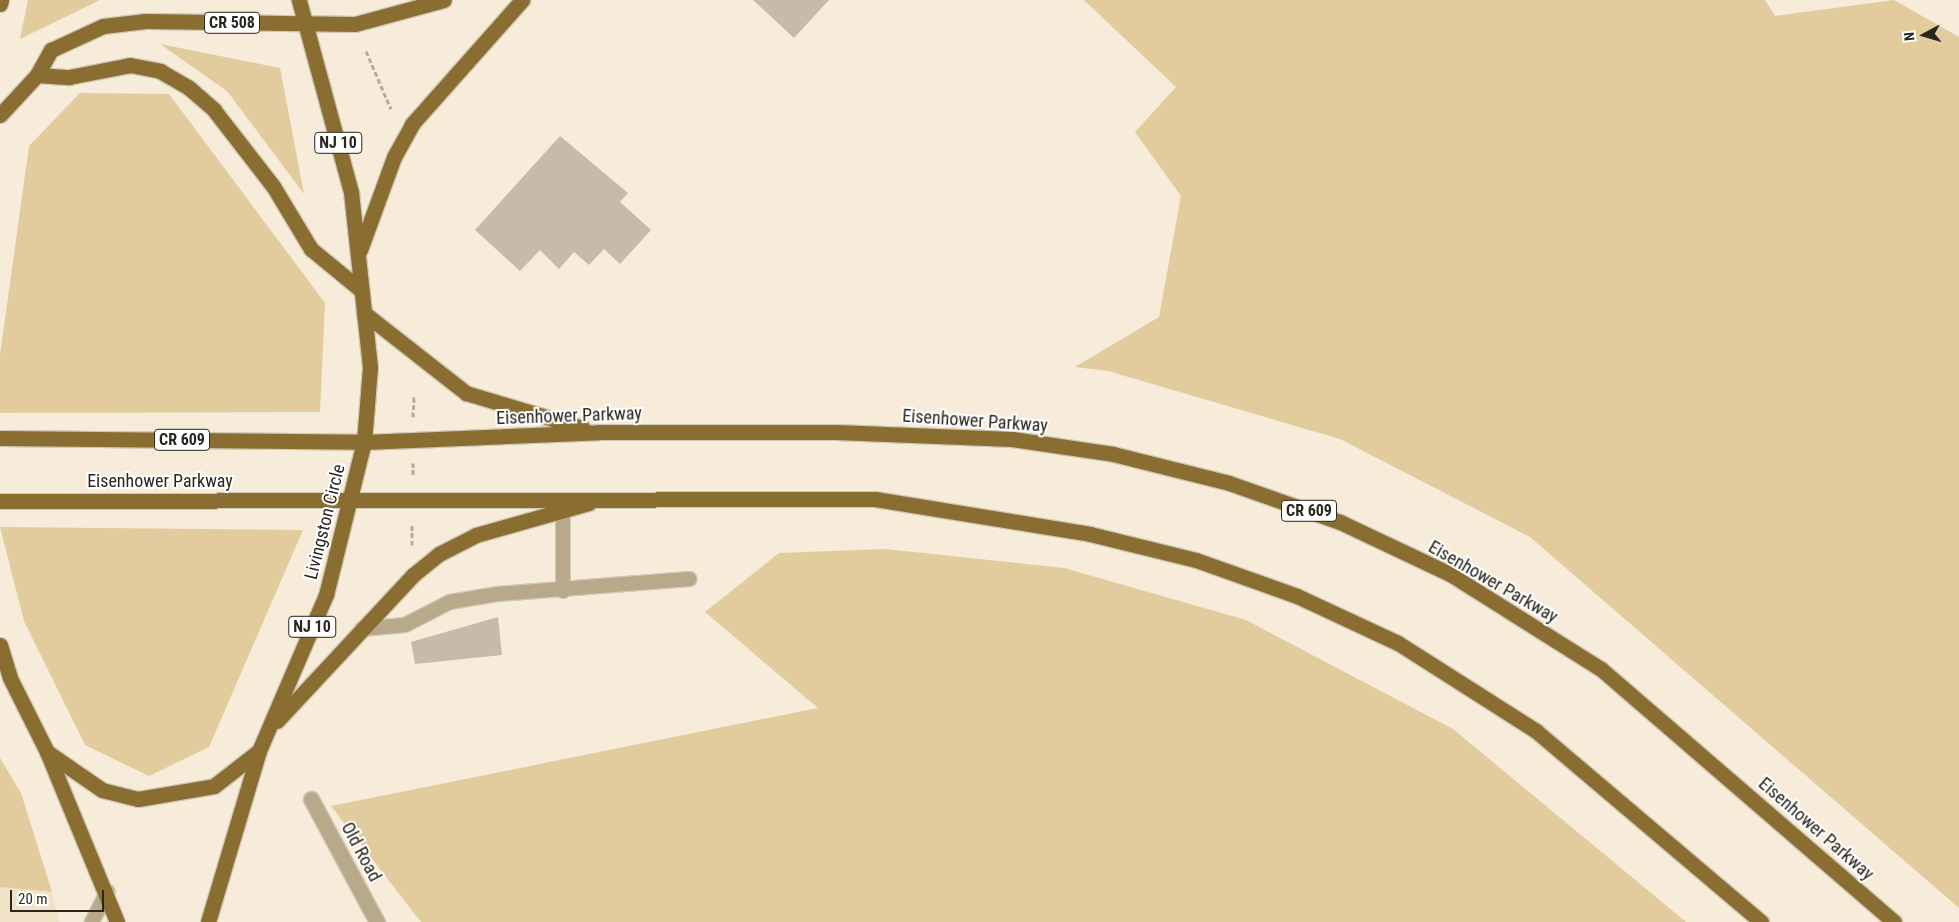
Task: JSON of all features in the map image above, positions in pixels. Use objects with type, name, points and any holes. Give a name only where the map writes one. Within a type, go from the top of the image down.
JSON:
[{"type":"main road","points":[[0,4],[1,0]]},
{"type":"main road","name":"NJ 10","points":[[299,0],[351,192],[362,290]]},
{"type":"main road","name":"CR 508","points":[[0,115],[37,75],[51,50],[103,26],[146,21],[356,24],[444,0]]},
{"type":"main road","points":[[358,256],[378,193],[412,124],[522,0]]},
{"type":"main road","points":[[37,75],[69,77],[130,65],[160,72],[188,87],[214,110],[273,186],[311,249],[362,290]]},
{"type":"main road","name":"Livingston Circle","points":[[259,751],[326,595],[352,499],[364,442],[370,367],[362,290]]},
{"type":"main road","points":[[364,313],[466,393],[501,407],[599,432]]},
{"type":"main road","name":"Eisenhower Parkway","points":[[0,438],[364,442],[599,432],[836,432],[1012,438],[1113,454],[1229,483],[1340,522],[1450,574],[1601,669],[1894,922]]},
{"type":"main road","points":[[269,729],[362,629],[439,554],[476,535],[608,498]]},
{"type":"main road","name":"Eisenhower Parkway","points":[[0,501],[608,498],[875,499],[1090,534],[1196,560],[1297,596],[1398,643],[1536,730],[1761,922]]},
{"type":"main road","points":[[0,645],[5,672],[47,752],[107,892],[117,922]]},
{"type":"main road","points":[[47,752],[102,790],[138,799],[214,786],[259,751]]},
{"type":"main road","name":"NJ 10","points":[[208,922],[259,751]]},
{"type":"street","name":"Old Road","points":[[311,799],[377,922]]},
{"type":"lane","points":[[563,510],[563,591]]},
{"type":"lane","points":[[362,629],[405,625],[450,602],[690,579]]},
{"type":"lane","points":[[92,922],[107,892]]},
{"type":"path","points":[[366,51],[391,109]]},
{"type":"path","points":[[412,420],[414,395]]},
{"type":"path","points":[[413,461],[413,475]]},
{"type":"path","points":[[412,522],[412,548]]},
{"type":"shaded area","points":[[28,0],[100,0],[20,39]]},
{"type":"shaded area","points":[[1084,0],[1765,0],[1775,16],[1894,0],[1959,37],[1959,908],[1530,537],[1340,439],[1108,371],[1075,367],[1159,317],[1181,196],[1135,132],[1176,87]]},
{"type":"shaded area","points":[[160,44],[280,68],[304,194],[227,91]]},
{"type":"shaded area","points":[[80,93],[169,94],[325,303],[320,412],[0,413],[0,355],[29,146]]},
{"type":"shaded area","points":[[0,527],[303,530],[209,747],[149,776],[85,745],[24,621]]},
{"type":"shaded area","points":[[885,549],[1064,568],[1246,620],[1453,729],[1686,922],[421,922],[331,806],[818,708],[705,612],[779,553]]},
{"type":"shaded area","points":[[0,758],[21,793],[52,892],[0,887]]},
{"type":"shaded area","points":[[0,887],[52,892],[59,922],[0,922]]},
{"type":"building","points":[[753,0],[829,0],[794,38]]},
{"type":"building","points":[[560,136],[628,193],[620,202],[651,230],[620,264],[604,249],[589,265],[574,252],[559,269],[540,250],[520,271],[475,230]]},
{"type":"building","points":[[498,617],[502,655],[415,664],[411,642]]}]
